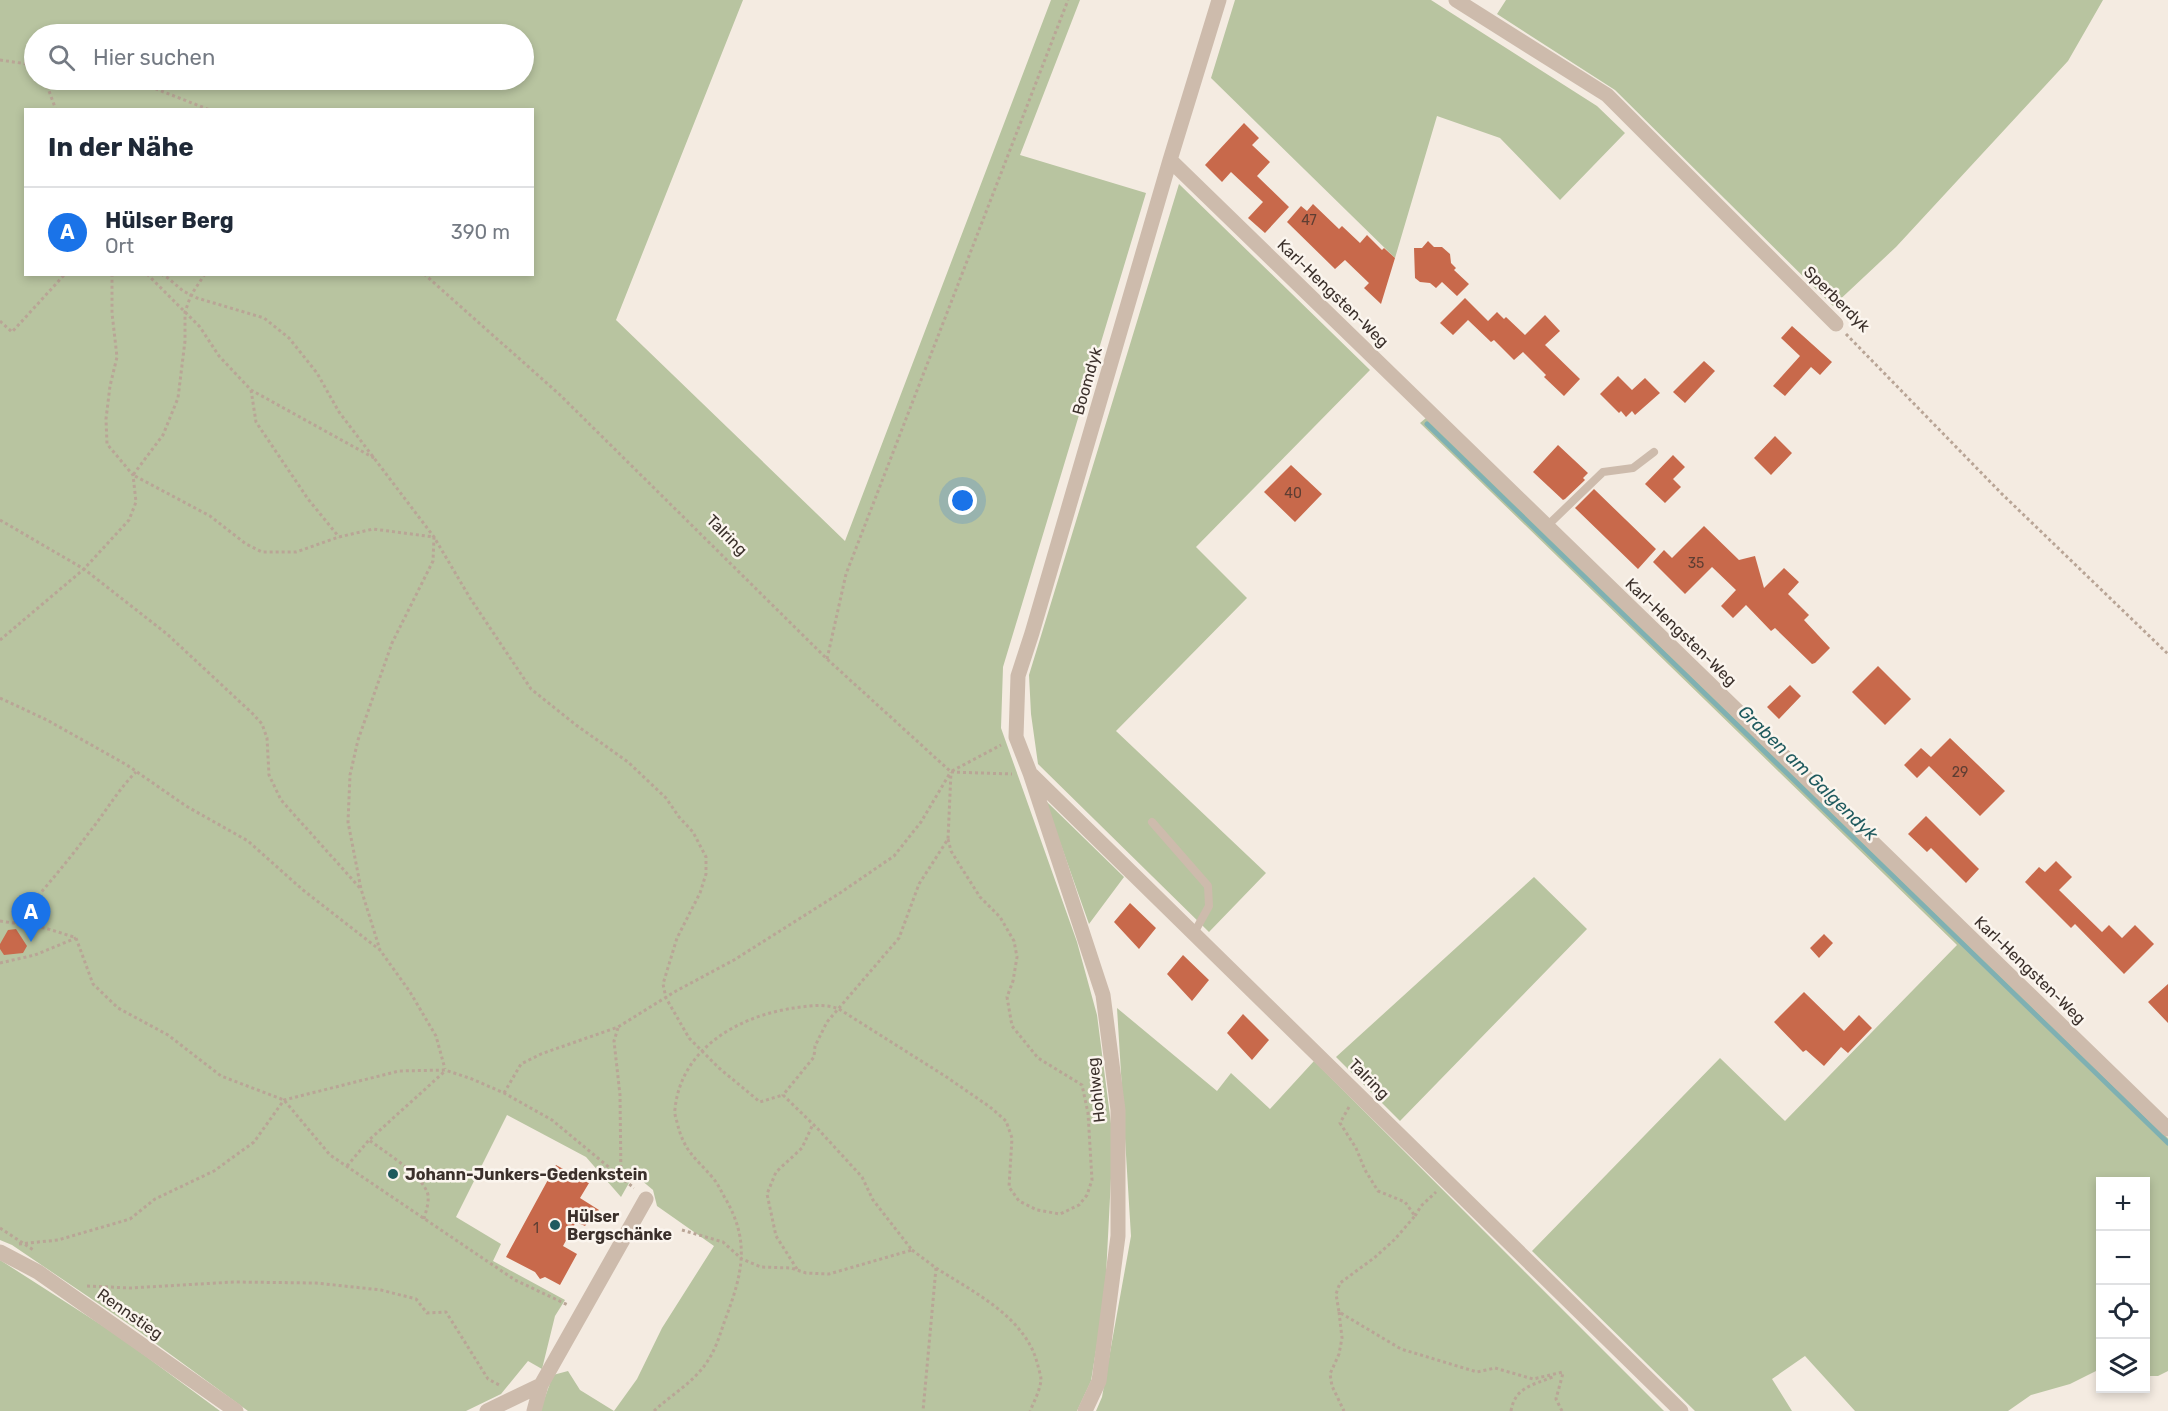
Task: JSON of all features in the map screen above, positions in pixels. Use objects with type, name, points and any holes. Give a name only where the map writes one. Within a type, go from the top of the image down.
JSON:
[{"type":"street","name":"Boomdyk","points":[[1030,773],[1016,737],[1018,676],[1219,0]]},
{"type":"street","name":"Sperberdyk","points":[[1456,0],[1607,95],[1836,324]]},
{"type":"street","name":"Karl-Hengsten-Weg","points":[[1170,160],[2168,1129]]},
{"type":"street","name":"Talring","points":[[1030,773],[1681,1411]]},
{"type":"street","name":"Hohlweg","points":[[1030,773],[1102,994],[1118,1110],[1118,1236],[1099,1381],[1085,1411]]},
{"type":"street","points":[[534,1411],[541,1385],[646,1199]]},
{"type":"street","name":"Rennstieg","points":[[0,1252],[38,1272],[236,1411]]},
{"type":"street","points":[[487,1411],[541,1385]]},
{"type":"lane","points":[[1547,526],[1603,472],[1633,468],[1654,452]]},
{"type":"lane","points":[[1152,822],[1208,886],[1209,906],[1194,933]]},
{"type":"path","points":[[827,659],[846,574],[1068,0]]},
{"type":"path","points":[[0,60],[24,64]]},
{"type":"path","points":[[49,90],[55,108]]},
{"type":"path","points":[[159,90],[205,108]]},
{"type":"path","points":[[0,321],[12,332],[63,276]]},
{"type":"path","points":[[112,276],[112,314],[117,357],[110,386],[106,419],[107,444],[133,475],[210,516],[246,544],[262,552],[296,552],[339,537],[373,529],[434,537]]},
{"type":"path","points":[[149,276],[200,327],[219,356],[251,390],[375,459]]},
{"type":"path","points":[[164,276],[191,295],[264,318],[289,339],[317,373],[339,412],[434,537],[470,598],[531,689],[628,762],[666,798],[693,832],[706,856],[706,874],[700,893],[677,938],[663,984],[666,998],[689,1038],[719,1068],[759,1102],[783,1095],[814,1057],[815,1046],[827,1022],[899,938],[919,884],[948,839]]},
{"type":"path","points":[[0,640],[84,569],[129,520],[136,502],[133,475],[163,435],[178,398],[185,341],[185,312],[191,295],[204,276]]},
{"type":"path","name":"Talring","points":[[426,276],[560,394],[827,659],[951,772]]},
{"type":"path","name":"Sperberdyk","points":[[1836,324],[2001,493],[2168,654]]},
{"type":"path","points":[[251,390],[256,422],[308,499],[339,537]]},
{"type":"path","points":[[0,520],[84,569],[167,634],[262,724],[267,738],[269,775],[281,800],[361,889]]},
{"type":"path","points":[[380,950],[361,889],[348,822],[352,767],[358,740],[392,643],[433,561],[434,537]]},
{"type":"path","points":[[0,698],[47,720],[127,765],[186,806],[248,841],[303,890],[380,950],[410,992],[436,1036],[445,1070]]},
{"type":"path","points":[[504,1093],[521,1064],[541,1054],[618,1027],[734,960],[840,893],[894,855],[921,822],[951,772],[1016,737]]},
{"type":"path","points":[[14,922],[49,885],[90,832],[119,789],[136,772]]},
{"type":"path","points":[[951,772],[1030,773]]},
{"type":"path","points":[[654,1411],[684,1388],[708,1361],[729,1310],[742,1259],[742,1243],[731,1208],[714,1180],[681,1140],[674,1110],[683,1077],[693,1058],[723,1032],[772,1011],[813,1005],[838,1009],[945,1076],[1006,1121],[1012,1138],[1009,1187],[1019,1201],[1037,1210],[1060,1215],[1079,1205],[1087,1194],[1092,1180],[1088,1113],[1082,1085],[1052,1064],[1038,1058],[1012,1026],[1007,997],[1013,981],[1017,957],[1014,941],[1000,917],[981,897],[959,864],[948,839],[951,772]]},
{"type":"path","points":[[0,921],[45,928],[76,938]]},
{"type":"path","points":[[0,963],[35,955],[76,938]]},
{"type":"path","points":[[76,938],[93,984],[118,1008],[168,1035],[221,1076],[284,1100],[330,1155],[515,1280],[583,1310]]},
{"type":"path","points":[[17,1245],[58,1240],[130,1219],[155,1199],[214,1171],[254,1142],[284,1100],[399,1071],[445,1070],[504,1093],[552,1120],[621,1178],[620,1095],[614,1041],[618,1027]]},
{"type":"path","points":[[347,1166],[369,1140],[445,1070]]},
{"type":"path","points":[[1353,1089],[1348,1110],[1340,1123],[1378,1191],[1405,1202],[1415,1216]]},
{"type":"path","points":[[783,1095],[862,1177],[873,1200],[912,1250],[979,1295],[1013,1322],[1027,1339],[1036,1359],[1041,1379],[1030,1411]]},
{"type":"path","points":[[798,1270],[776,1236],[767,1194],[776,1172],[802,1148],[813,1124]]},
{"type":"path","points":[[369,1140],[420,1180],[428,1194],[428,1207],[424,1219]]},
{"type":"path","points":[[1344,1411],[1332,1386],[1330,1374],[1339,1354],[1342,1338],[1336,1294],[1340,1284],[1374,1258],[1415,1216],[1421,1206],[1436,1193],[1443,1177]]},
{"type":"path","points":[[0,1228],[44,1257]]},
{"type":"path","points":[[682,1230],[723,1242],[742,1259],[761,1266],[791,1268],[829,1275],[912,1250]]},
{"type":"path","points":[[923,1411],[936,1268]]},
{"type":"path","points":[[80,1285],[130,1288],[234,1282],[316,1283],[381,1290],[416,1299],[427,1313],[446,1312],[488,1379],[518,1396]]},
{"type":"path","points":[[1339,1312],[1401,1349],[1477,1372],[1495,1368],[1533,1379],[1563,1372]]},
{"type":"path","points":[[1511,1411],[1520,1390],[1563,1372]]},
{"type":"path","points":[[1562,1411],[1556,1399],[1563,1372]]},
{"type":"green space","points":[[0,0],[743,0],[616,320],[845,541],[1051,0],[1080,0],[1020,155],[1146,193],[1003,667],[1001,728],[1077,942],[1097,1015],[1113,1139],[1105,1295],[1091,1381],[1077,1411],[614,1411],[637,1379],[662,1328],[714,1246],[657,1206],[653,1190],[634,1174],[621,1197],[586,1157],[507,1115],[456,1217],[501,1244],[493,1261],[565,1300],[555,1316],[542,1369],[528,1361],[501,1394],[466,1411],[248,1411],[133,1327],[12,1245],[0,1240]]},
{"type":"green space","points":[[1235,0],[1431,0],[1597,106],[1625,133],[1560,200],[1500,138],[1437,116],[1395,258],[1211,78]]},
{"type":"green space","points":[[1506,0],[2103,0],[2068,61],[1896,247],[1833,306],[1615,90],[1497,14]]},
{"type":"green space","points":[[1179,184],[1370,370],[1196,547],[1247,598],[1116,731],[1266,873],[1209,932],[1038,764],[1031,714],[1029,675]]},
{"type":"green space","points":[[1426,418],[2168,1138],[2168,1371],[2158,1376],[2150,1376],[2150,1177],[2096,1177],[2096,1371],[2070,1384],[2031,1395],[2008,1411],[1855,1411],[1805,1356],[1772,1379],[1792,1411],[1695,1411],[1532,1251],[1720,1058],[1785,1121],[1957,945],[1420,423]]},
{"type":"green space","points":[[1045,800],[1124,877],[1089,924]]},
{"type":"green space","points":[[1534,877],[1587,929],[1400,1121],[1336,1057]]},
{"type":"green space","points":[[1117,1008],[1217,1091],[1231,1073],[1270,1109],[1314,1061],[1664,1411],[1096,1411],[1102,1397],[1131,1236]]},
{"type":"green space","points":[[0,1260],[117,1335],[220,1411],[0,1411]]},
{"type":"green space","points":[[568,1371],[580,1390],[614,1411],[540,1411],[553,1375]]},
{"type":"building","points":[[1244,123],[1259,138],[1252,145],[1270,162],[1257,176],[1289,207],[1265,233],[1248,218],[1263,202],[1231,172],[1222,182],[1205,165]]},
{"type":"building","points":[[1313,204],[1339,229],[1342,226],[1360,243],[1367,235],[1382,250],[1384,248],[1395,258],[1381,304],[1364,288],[1369,283],[1345,260],[1335,269],[1287,222],[1301,206],[1307,211]]},
{"type":"building","points":[[1428,241],[1434,247],[1442,247],[1450,254],[1451,263],[1456,268],[1454,270],[1469,284],[1457,296],[1442,282],[1436,288],[1430,283],[1420,282],[1415,278],[1414,248],[1422,248]]},
{"type":"building","points":[[1465,298],[1488,321],[1497,312],[1504,319],[1506,317],[1525,335],[1545,315],[1560,331],[1545,345],[1580,379],[1564,396],[1523,352],[1514,360],[1494,340],[1491,342],[1468,320],[1453,335],[1440,323]]},
{"type":"building","points":[[1792,326],[1832,362],[1820,375],[1811,367],[1785,396],[1773,386],[1800,356],[1781,338]]},
{"type":"building","points":[[1704,361],[1715,371],[1685,403],[1673,392]]},
{"type":"building","points":[[1618,376],[1632,390],[1645,378],[1660,393],[1635,415],[1632,411],[1626,417],[1600,394]]},
{"type":"building","points":[[1775,436],[1792,453],[1771,475],[1754,458]]},
{"type":"building","points":[[1558,445],[1588,473],[1583,478],[1585,480],[1563,500],[1533,472]]},
{"type":"building","points":[[1673,455],[1685,467],[1673,479],[1681,487],[1665,503],[1645,484]]},
{"type":"building","points":[[1291,465],[1322,494],[1295,522],[1264,492]]},
{"type":"building","points":[[1594,489],[1656,549],[1638,569],[1575,508]]},
{"type":"building","points":[[1704,526],[1739,560],[1755,556],[1764,588],[1784,568],[1799,582],[1788,594],[1809,615],[1804,620],[1830,648],[1815,663],[1812,664],[1775,628],[1771,631],[1746,605],[1733,618],[1721,606],[1736,590],[1712,567],[1685,594],[1653,562],[1664,550],[1672,558]]},
{"type":"building","points":[[1878,666],[1911,699],[1885,725],[1852,692]]},
{"type":"building","points":[[1790,685],[1801,696],[1779,719],[1767,707]]},
{"type":"building","points":[[1950,738],[2005,791],[1980,816],[1929,766],[1917,778],[1904,765],[1921,748],[1931,757]]},
{"type":"building","points":[[1926,816],[1979,869],[1966,883],[1931,848],[1927,852],[1908,834]]},
{"type":"building","points":[[2056,861],[2072,877],[2059,890],[2102,932],[2109,925],[2122,938],[2135,925],[2154,944],[2124,974],[2075,924],[2071,928],[2025,882],[2039,867],[2045,872]]},
{"type":"building","points":[[1130,903],[1156,928],[1139,949],[1114,922]]},
{"type":"building","points":[[16,929],[27,946],[23,953],[4,955],[0,944],[8,930]]},
{"type":"building","points":[[1824,934],[1833,943],[1819,958],[1810,948]]},
{"type":"building","points":[[1183,955],[1209,980],[1192,1001],[1167,974]]},
{"type":"building","points":[[2168,984],[2168,1023],[2148,1002]]},
{"type":"building","points":[[1804,992],[1844,1031],[1859,1015],[1872,1028],[1848,1053],[1841,1047],[1824,1066],[1806,1050],[1803,1052],[1774,1022]]},
{"type":"building","points":[[1243,1014],[1269,1040],[1252,1060],[1227,1033]]},
{"type":"building","points":[[556,1165],[589,1183],[580,1198],[599,1210],[592,1224],[588,1222],[585,1226],[576,1222],[563,1246],[577,1254],[560,1285],[545,1277],[540,1279],[535,1272],[506,1257]]},
{"type":"waterway","name":"Graben am Galgendyk","points":[[1427,424],[2168,1143]]},
{"type":"place","name":"Hülser Berg","points":[[31,942]]},
{"type":"place","name":"Johann-Junkers-Gedenkstein","points":[[393,1174]]},
{"type":"place","name":"Hülser Bergschänke","points":[[555,1225]]}]
